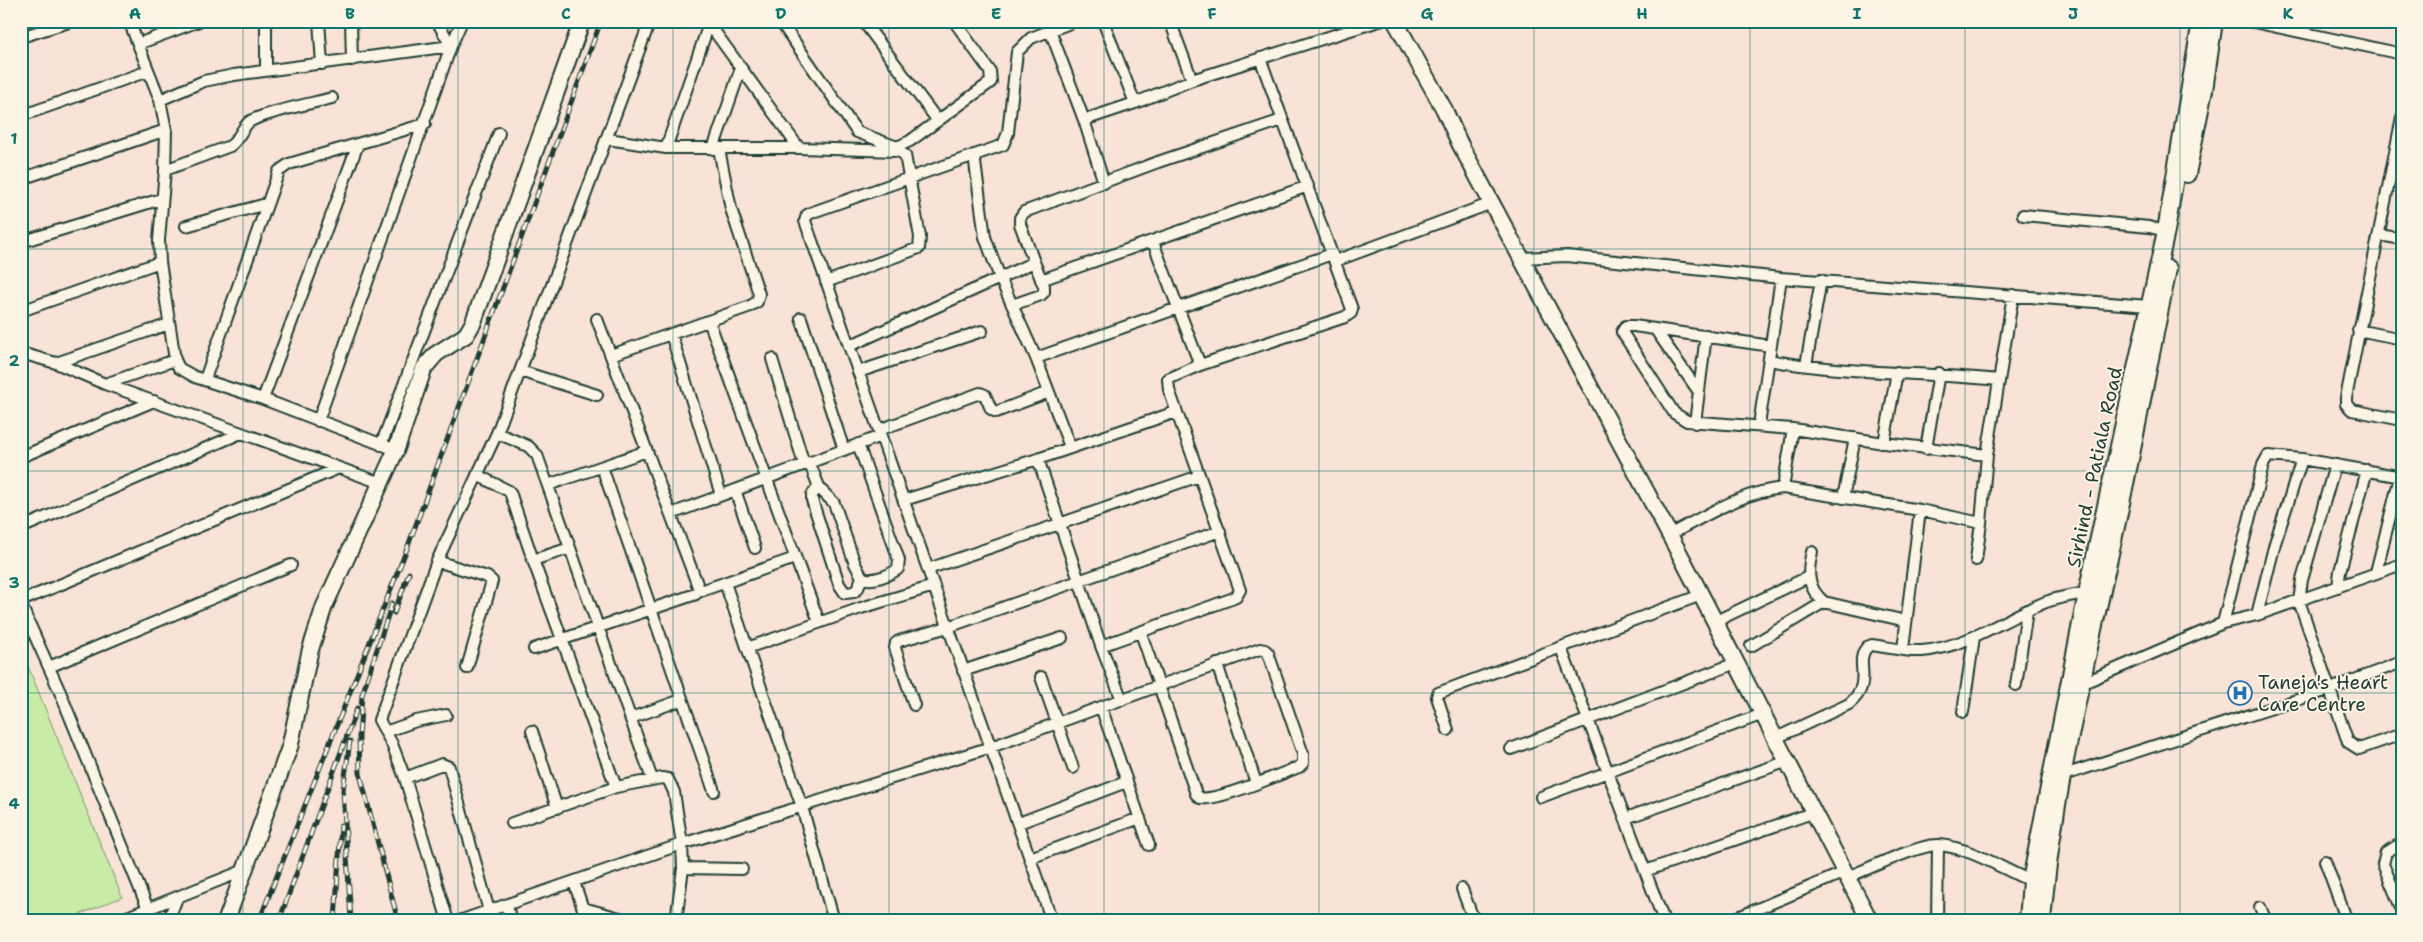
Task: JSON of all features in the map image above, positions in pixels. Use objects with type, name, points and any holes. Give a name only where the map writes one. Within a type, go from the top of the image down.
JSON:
[{"type":"main road","name":"Sirhind - Patiala Road","points":[[2028,921],[2038,884],[2087,593],[2148,306],[2166,231],[2201,21]]},
{"type":"main road","points":[[2042,921],[2038,884],[2064,775],[2081,684],[2110,555],[2200,109],[2214,21]]},
{"type":"street","points":[[21,37],[72,21]]},
{"type":"street","points":[[129,21],[160,100],[166,130],[165,170],[161,199],[160,262],[175,360],[180,368],[188,374],[263,399],[396,450]]},
{"type":"street","points":[[138,44],[199,21]]},
{"type":"street","points":[[266,21],[266,70]]},
{"type":"street","points":[[320,21],[322,64]]},
{"type":"street","points":[[351,21],[352,60]]},
{"type":"street","points":[[437,21],[451,46]]},
{"type":"street","points":[[318,421],[425,124],[451,46],[462,21]]},
{"type":"street","points":[[226,921],[290,746],[315,630],[396,450],[424,368],[436,354],[466,334],[473,323],[582,21]]},
{"type":"street","points":[[448,921],[405,778],[379,720],[437,561],[496,433],[608,139],[650,21]]},
{"type":"street","points":[[863,21],[938,121]]},
{"type":"street","points":[[782,22],[852,126],[860,134],[897,147],[910,141],[991,82],[990,72],[954,21]]},
{"type":"street","points":[[1103,21],[1136,103]]},
{"type":"street","points":[[1170,21],[1192,80]]},
{"type":"street","points":[[1084,120],[1136,103],[1192,80],[1379,21]]},
{"type":"street","points":[[1395,21],[1444,109],[1521,258],[1669,535],[1815,812],[1870,921]]},
{"type":"street","points":[[2249,21],[2402,54]]},
{"type":"street","points":[[1052,921],[1019,823],[963,671],[806,226],[807,215],[1003,145],[1008,133],[1018,52],[1031,38],[1070,22]]},
{"type":"street","points":[[666,148],[708,23]]},
{"type":"street","points":[[708,23],[799,148]]},
{"type":"street","points":[[1050,30],[1084,120],[1104,183]]},
{"type":"street","points":[[160,100],[204,82],[266,70],[451,46]]},
{"type":"street","points":[[1101,646],[1231,599],[1240,590],[1176,412],[1169,390],[1168,378],[1200,365],[1349,315],[1352,309],[1260,58]]},
{"type":"street","points":[[611,355],[748,307],[757,302],[759,294],[727,194],[716,149],[741,68]]},
{"type":"street","points":[[21,116],[148,72]]},
{"type":"street","points":[[165,170],[230,146],[235,143],[244,128],[256,119],[332,98]]},
{"type":"street","points":[[2402,117],[2380,235],[2358,330],[2346,404],[2352,410],[2402,420]]},
{"type":"street","points":[[1012,305],[1041,295],[1044,292],[1020,224],[1020,218],[1024,212],[1158,162],[1282,120]]},
{"type":"street","points":[[205,380],[276,177],[284,167],[425,124]]},
{"type":"street","points":[[21,179],[166,130]]},
{"type":"street","points":[[381,445],[499,133]]},
{"type":"street","points":[[608,139],[666,148],[799,148],[898,151],[905,155],[920,237],[919,248],[826,282]]},
{"type":"street","points":[[263,399],[358,144]]},
{"type":"street","points":[[974,155],[985,237],[1000,278],[1036,358],[1070,448]]},
{"type":"street","points":[[1041,280],[1308,186]]},
{"type":"street","points":[[21,242],[161,199]]},
{"type":"street","points":[[1036,358],[1492,203]]},
{"type":"street","points":[[186,226],[266,204]]},
{"type":"street","points":[[2023,214],[2149,227],[2166,231]]},
{"type":"street","points":[[2380,235],[2402,239]]},
{"type":"street","points":[[1153,242],[1200,365]]},
{"type":"street","points":[[1521,258],[1567,256],[1781,278],[2148,306]]},
{"type":"street","points":[[21,311],[160,262]]},
{"type":"street","points":[[849,346],[1034,262]]},
{"type":"street","points":[[1759,425],[1781,278]]},
{"type":"street","points":[[1806,365],[1821,280]]},
{"type":"street","points":[[1976,560],[1987,455],[2013,295]]},
{"type":"street","points":[[801,318],[844,450]]},
{"type":"street","points":[[598,320],[698,586],[698,592]]},
{"type":"street","points":[[709,321],[819,622]]},
{"type":"street","points":[[56,363],[169,324]]},
{"type":"street","points":[[1771,346],[1706,335],[1626,326],[1622,332],[1674,413],[1687,421],[1695,423],[1759,425],[1926,449],[1987,455]]},
{"type":"street","points":[[1655,329],[1699,392]]},
{"type":"street","points":[[2358,330],[2402,340]]},
{"type":"street","points":[[858,372],[982,331]]},
{"type":"street","points":[[671,334],[721,495]]},
{"type":"street","points":[[1695,423],[1706,335]]},
{"type":"street","points":[[21,353],[56,363],[105,384],[381,484]]},
{"type":"street","points":[[105,384],[175,360]]},
{"type":"street","points":[[772,360],[806,463],[819,486],[834,503],[855,564],[862,577],[861,583],[854,592],[844,593],[839,584],[812,500],[812,495],[819,486]]},
{"type":"street","points":[[1769,360],[1806,365],[1897,372],[1939,373],[1999,380]]},
{"type":"street","points":[[520,371],[597,395]]},
{"type":"street","points":[[1884,443],[1897,372]]},
{"type":"street","points":[[1926,449],[1939,373]]},
{"type":"street","points":[[671,514],[844,450],[880,433],[980,393],[985,395],[991,409],[996,412],[1049,392]]},
{"type":"street","points":[[21,456],[154,401]]},
{"type":"street","points":[[904,500],[1038,459],[1176,412]]},
{"type":"street","points":[[1783,488],[1793,429]]},
{"type":"street","points":[[21,528],[241,433]]},
{"type":"street","points":[[496,433],[533,450],[540,460],[652,779]]},
{"type":"street","points":[[1842,498],[1855,438]]},
{"type":"street","points":[[858,444],[900,565],[895,572],[870,580],[862,577]]},
{"type":"street","points":[[548,486],[647,451]]},
{"type":"street","points":[[2223,623],[2263,465],[2268,456],[2302,459],[2401,477],[2376,572]]},
{"type":"street","points":[[1038,459],[1101,646],[1122,700]]},
{"type":"street","points":[[2257,615],[2275,543],[2302,459]]},
{"type":"street","points":[[2335,466],[2302,580],[2299,601],[2328,690],[2348,742],[2352,747],[2366,748],[2402,734]]},
{"type":"street","points":[[602,467],[714,791]]},
{"type":"street","points":[[148,909],[21,603],[339,468]]},
{"type":"street","points":[[2338,587],[2367,470]]},
{"type":"street","points":[[477,475],[509,491],[616,787]]},
{"type":"street","points":[[928,569],[1199,476]]},
{"type":"street","points":[[1669,535],[1739,498],[1761,490],[1783,488],[1920,510],[1981,523]]},
{"type":"street","points":[[735,490],[754,548]]},
{"type":"street","points":[[1903,649],[1920,510]]},
{"type":"street","points":[[914,705],[895,648],[896,643],[1080,581],[1220,531]]},
{"type":"street","points":[[533,560],[570,548]]},
{"type":"street","points":[[1812,552],[1808,578],[1815,595],[1824,602],[1906,621]]},
{"type":"street","points":[[534,649],[600,628],[795,558]]},
{"type":"street","points":[[437,561],[488,577],[492,581],[467,668]]},
{"type":"street","points":[[2081,684],[2223,623],[2257,615],[2402,564]]},
{"type":"street","points":[[49,667],[291,565]]},
{"type":"street","points":[[1714,622],[1808,578]]},
{"type":"street","points":[[724,583],[802,807],[834,921]]},
{"type":"street","points":[[747,648],[819,622],[934,586]]},
{"type":"street","points":[[1776,738],[1849,704],[1856,698],[1862,686],[1862,656],[1867,647],[1872,645],[1921,651],[1934,649],[1974,637],[2027,611],[2059,598],[2087,593]]},
{"type":"street","points":[[1448,730],[1437,696],[1438,693],[1701,596]]},
{"type":"street","points":[[1751,646],[1824,602]]},
{"type":"street","points":[[2016,685],[2027,611]]},
{"type":"street","points":[[459,921],[682,844],[991,748],[1160,687],[1260,649],[1265,650],[1303,754],[1303,763],[1299,768],[1205,799],[1200,798],[1196,794],[1160,687],[1141,633]]},
{"type":"street","points":[[1963,712],[1974,637]]},
{"type":"street","points":[[963,671],[1062,638]]},
{"type":"street","points":[[1561,648],[1610,773],[1664,921]]},
{"type":"street","points":[[2064,775],[2328,690],[2402,662]]},
{"type":"street","points":[[1511,750],[1736,663]]},
{"type":"street","points":[[1217,664],[1256,783]]},
{"type":"street","points":[[1041,677],[1073,768]]},
{"type":"street","points":[[631,718],[682,700]]},
{"type":"street","points":[[1101,707],[1149,845]]},
{"type":"street","points":[[1541,797],[1610,773],[1762,714]]},
{"type":"street","points":[[385,732],[416,721],[446,715]]},
{"type":"street","points":[[532,731],[557,808]]},
{"type":"street","points":[[1626,818],[1788,761]]},
{"type":"street","points":[[405,778],[442,764],[449,768],[489,911]]},
{"type":"street","points":[[512,823],[616,787],[652,779],[668,779],[672,784],[682,844],[683,868],[676,921]]},
{"type":"street","points":[[1019,823],[1126,782]]},
{"type":"street","points":[[1645,871],[1815,812]]},
{"type":"street","points":[[1030,858],[1140,818]]},
{"type":"street","points":[[1729,921],[1846,874],[1938,844],[1986,860],[2038,884]]},
{"type":"street","points":[[1937,921],[1938,844]]},
{"type":"street","points":[[2402,844],[2386,852],[2383,864],[2402,910]]},
{"type":"street","points":[[2324,861],[2347,921]]},
{"type":"street","points":[[683,868],[742,869]]},
{"type":"street","points":[[117,921],[245,870]]},
{"type":"street","points":[[574,882],[587,921]]},
{"type":"street","points":[[1462,889],[1474,921]]},
{"type":"street","points":[[168,921],[177,898]]},
{"type":"street","points":[[507,906],[511,921]]},
{"type":"street","points":[[2260,906],[2266,921]]},
{"type":"street","points":[[582,908],[631,921]]},
{"type":"green space","points":[[21,649],[122,897],[64,921],[21,921]]},
{"type":"railway","points":[[259,921],[408,546],[601,21]]},
{"type":"railway","points":[[394,613],[409,573]]},
{"type":"railway","points":[[392,603],[362,695],[359,737],[360,774],[398,921]]},
{"type":"railway","points":[[279,921],[357,708]]},
{"type":"railway","points":[[350,741],[343,790],[351,921]]},
{"type":"railway","points":[[335,921],[341,825]]},
{"type":"place","name":"Taneja's Heart Care Centre","points":[[2240,693]]}]
